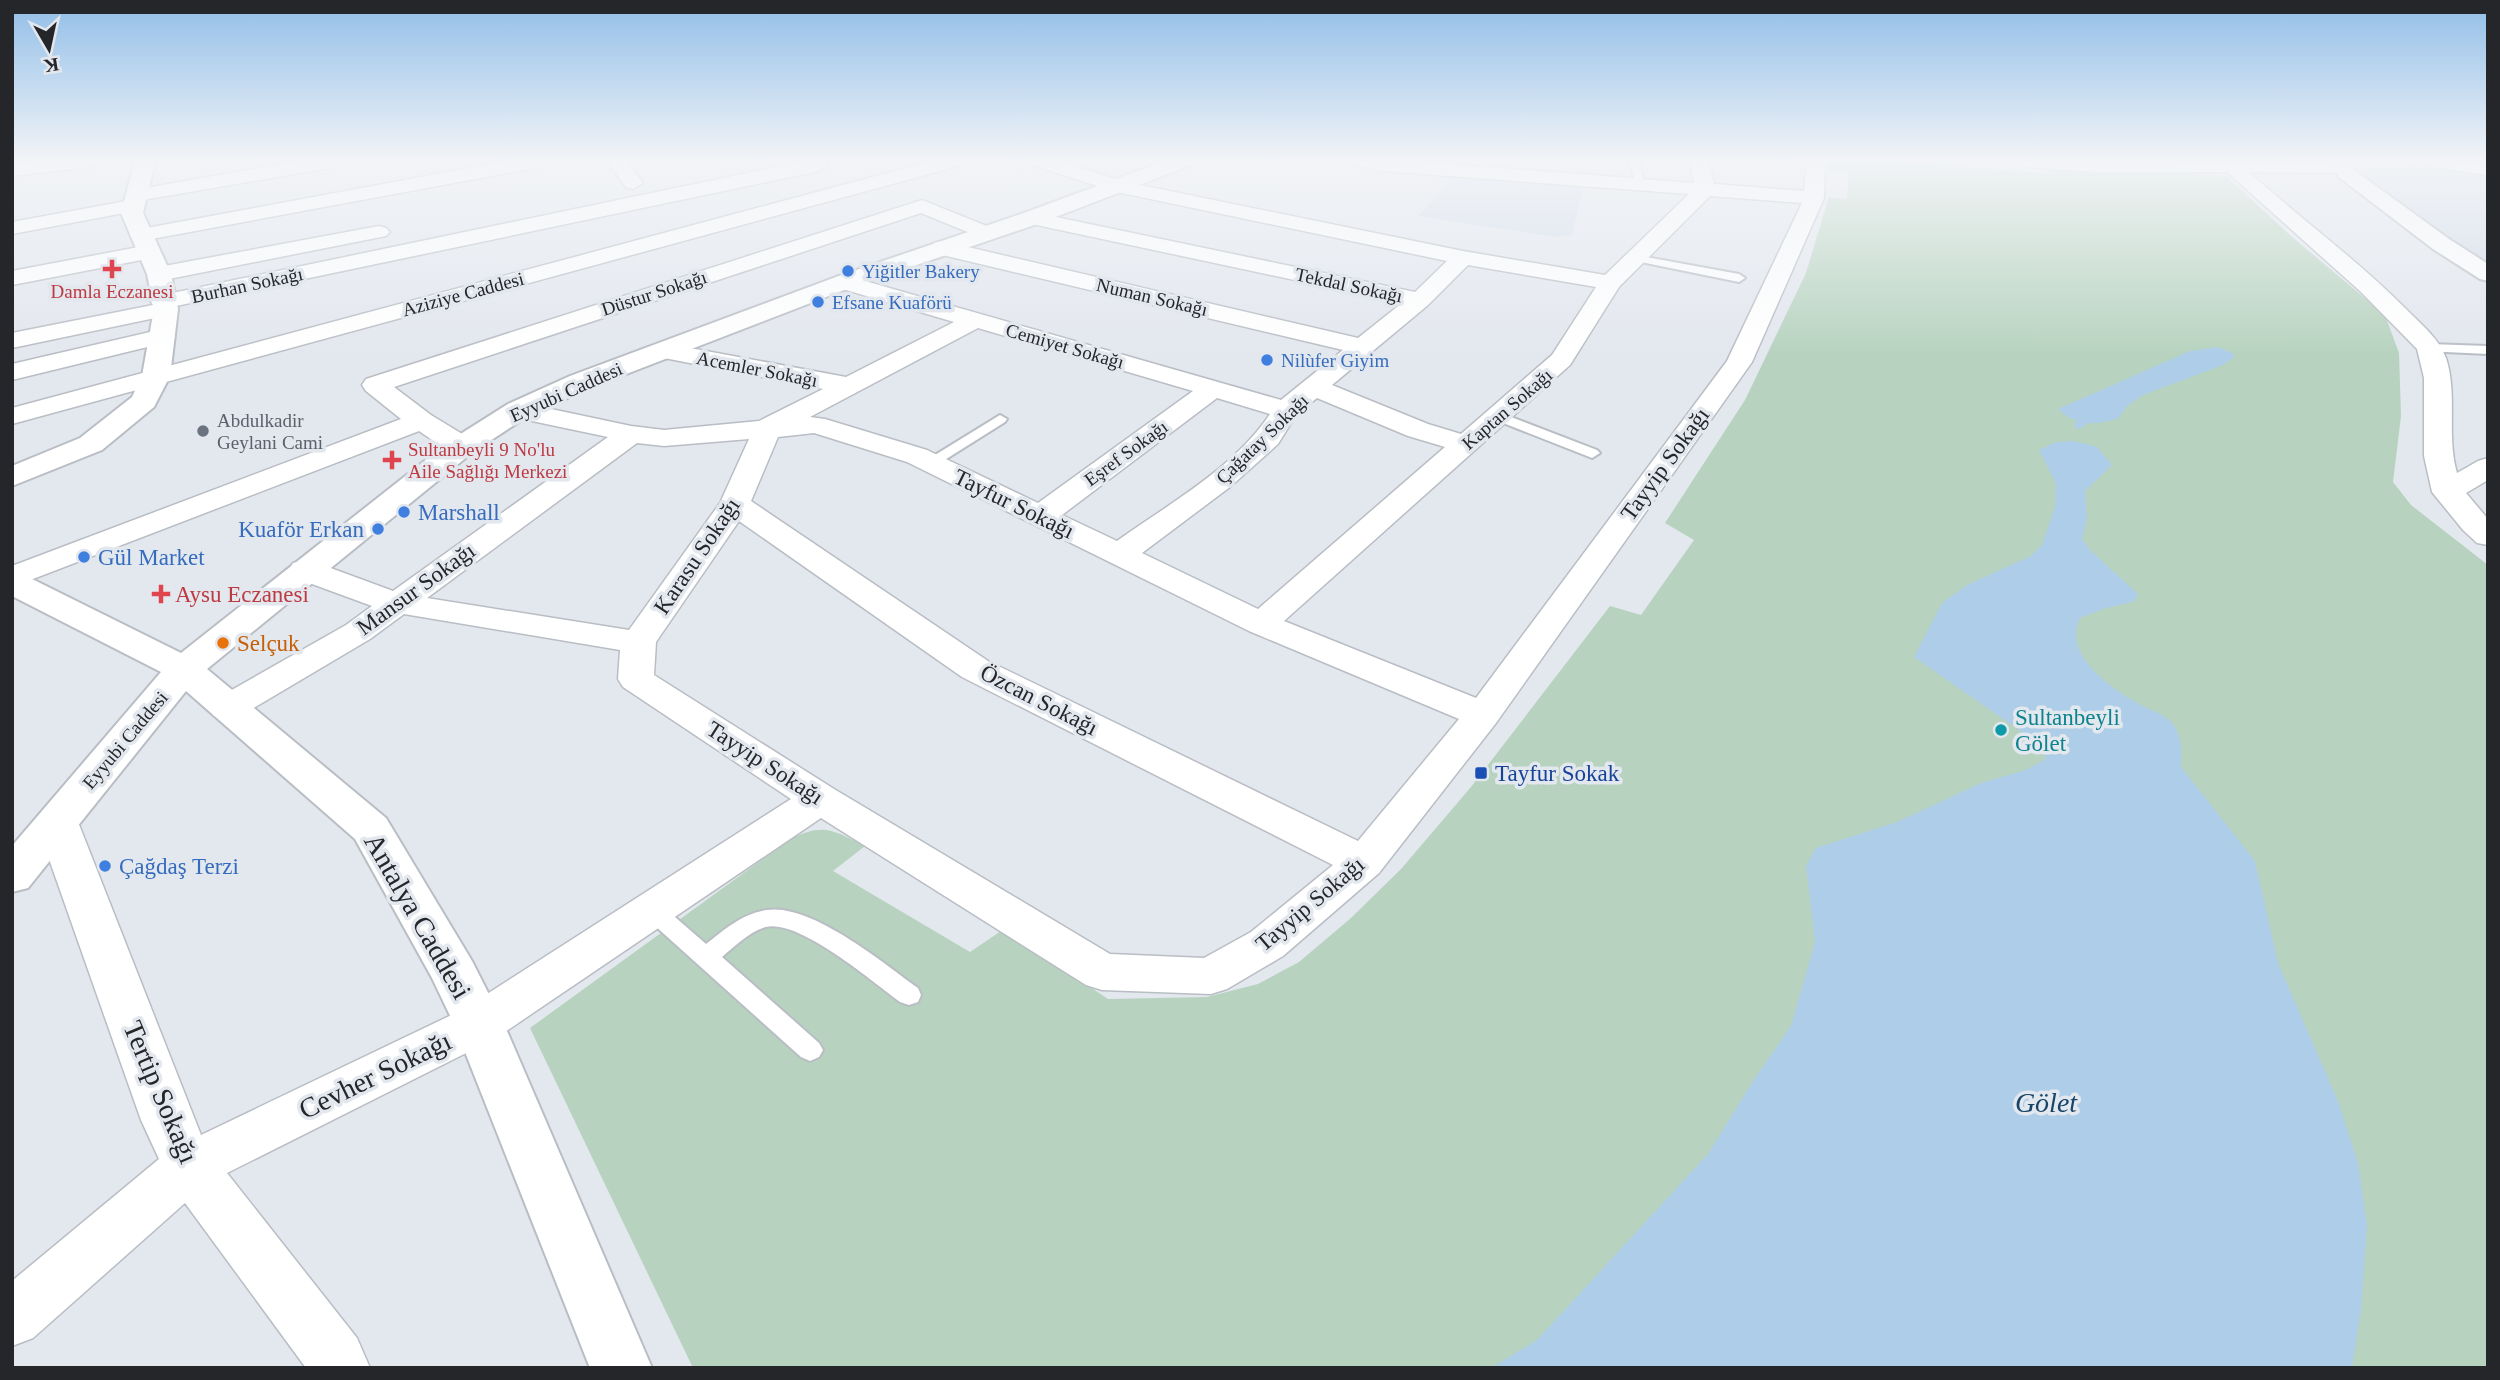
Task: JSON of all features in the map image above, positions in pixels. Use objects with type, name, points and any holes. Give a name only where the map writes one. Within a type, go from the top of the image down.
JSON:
[{"type":"street","points":[[12,477],[91,444],[144,401],[156,376],[163,336],[164,305],[137,225]]},
{"type":"street","points":[[12,278],[149,254],[271,225]]},
{"type":"street","name":"Burhan Sokağı","points":[[164,305],[536,225]]},
{"type":"street","name":"Aziziye Caddesi","points":[[12,416],[712,225]]},
{"type":"street","name":"Düstur Sokağı","points":[[462,446],[421,421],[375,385],[860,225]]},
{"type":"street","name":"Düstur Sokağı","points":[[969,225],[987,233]]},
{"type":"street","name":"Eyyubi Caddesi","points":[[28,852],[184,670],[462,446],[518,411],[580,382],[844,282],[1010,225]]},
{"type":"street","name":"Tekdal Sokağı","points":[[1067,225],[1420,300]]},
{"type":"street","points":[[1306,225],[1463,258],[1610,283]]},
{"type":"street","name":"Kaptan Sokağı","points":[[1261,624],[1561,360],[1610,283],[1669,225]]},
{"type":"street","name":"Tayyip Sokağı","points":[[638,642],[636,679],[820,799],[1102,972],[1211,976],[1267,944],[1364,862],[1483,715],[1739,362],[1801,225]]},
{"type":"street","points":[[2290,225],[2394,309],[2429,348],[2439,389],[2436,419],[2437,460],[2447,492],[2460,510],[2488,536]]},
{"type":"street","points":[[2416,225],[2488,274]]},
{"type":"street","points":[[149,254],[402,227]]},
{"type":"street","name":"Numan Sokağı","points":[[942,248],[1362,347]]},
{"type":"street","name":"Çağatay Sokağı","points":[[1118,556],[1220,481],[1268,438],[1286,410],[1420,300],[1463,258]]},
{"type":"street","name":"Cemiyet Sokağı","points":[[844,282],[1286,410]]},
{"type":"street","points":[[12,341],[164,305]]},
{"type":"street","points":[[768,428],[976,320]]},
{"type":"street","points":[[12,372],[163,336]]},
{"type":"street","name":"Acemler Sokağı","points":[[663,351],[851,386]]},
{"type":"street","points":[[1315,388],[1418,430],[1466,444]]},
{"type":"street","name":"Eşref Sokağı","points":[[1039,517],[1213,389]]},
{"type":"street","name":"Tayfur Sokağı","points":[[518,411],[664,438],[815,425],[930,463],[1261,624],[1483,715]]},
{"type":"street","points":[[12,579],[421,421]]},
{"type":"street","name":"Karasu Sokağı","points":[[638,642],[735,504],[768,428]]},
{"type":"street","name":"Mansur Sokağı","points":[[227,708],[358,632],[631,434]]},
{"type":"street","points":[[2447,492],[2488,467]]},
{"type":"street","name":"Özcan Sokağı","points":[[735,504],[975,669],[1364,862]]},
{"type":"street","points":[[305,570],[396,604],[638,642]]},
{"type":"street","name":"Antalya Caddesi","points":[[12,579],[184,670],[371,829],[455,974],[479,1024],[621,1368]]},
{"type":"street","name":"Cevher Sokağı","points":[[12,1318],[189,1166],[479,1024],[820,799]]},
{"type":"street","name":"Tertip Sokağı","points":[[28,852],[189,1166],[334,1365]]},
{"type":"lane","points":[[1635,258],[1740,278]]},
{"type":"lane","points":[[2429,348],[2488,350]]},
{"type":"lane","points":[[1498,416],[1592,453]]},
{"type":"lane","points":[[930,463],[1000,419]]},
{"type":"lane","points":[[652,910],[810,1050]]},
{"type":"lane","points":[[705,957],[750,926],[767,918],[787,917],[808,926],[909,995]]},
{"type":"shaded area","points":[[1480,225],[1574,225],[1572,235],[1556,237]]},
{"type":"shaded area","points":[[2426,225],[2488,225],[2488,266]]},
{"type":"green space","name":"Sultanbeyli Gölet","points":[[1820,225],[2279,225],[2385,315],[2399,353],[2401,416],[2393,482],[2411,505],[2488,565],[2488,1368],[693,1368],[530,1028],[789,840],[820,830],[836,832],[865,846],[833,871],[970,952],[1004,929],[1108,999],[1207,997],[1258,984],[1299,962],[1351,918],[1401,869],[1471,787],[1610,606],[1641,615],[1694,540],[1665,523],[1745,400],[1806,273]]},
{"type":"water","points":[[2218,347],[2234,354],[2233,358],[2223,365],[2143,395],[2126,407],[2119,418],[2087,423],[2072,419],[2058,409],[2190,351]]},
{"type":"water","name":"Gölet","points":[[2074,441],[2097,447],[2112,465],[2085,491],[2087,518],[2082,539],[2091,551],[2138,594],[2135,601],[2080,618],[2076,631],[2077,644],[2091,668],[2102,679],[2170,721],[2177,731],[2180,743],[2181,767],[2255,861],[2278,963],[2338,1101],[2358,1163],[2367,1226],[2361,1309],[2352,1368],[1491,1368],[1537,1340],[1708,1154],[1791,1026],[1815,942],[1806,866],[1816,848],[1897,822],[1981,783],[2026,770],[2046,759],[2039,744],[1914,657],[1942,603],[1967,585],[2031,556],[2042,545],[2055,507],[2056,483],[2039,450],[2056,442]]},
{"type":"waterway","points":[[2079,425],[2093,413]]},
{"type":"place","name":"Damla Eczanesi","points":[[112,269]]},
{"type":"place","name":"Yiğitler Bakery","points":[[848,271]]},
{"type":"place","name":"Efsane Kuaförü","points":[[818,302]]},
{"type":"place","name":"Nilùfer Giyim","points":[[1267,360]]},
{"type":"place","name":"Abdulkadir Geylani Cami","points":[[203,431]]},
{"type":"place","name":"Sultanbeyli 9 No'lu Aile Sağlığı Merkezi","points":[[392,460]]},
{"type":"place","name":"Marshall","points":[[404,512]]},
{"type":"place","name":"Kuaför Erkan","points":[[378,529]]},
{"type":"place","name":"Gül Market","points":[[84,557]]},
{"type":"place","name":"Aysu Eczanesi","points":[[161,594]]},
{"type":"place","name":"Selçuk","points":[[223,643]]},
{"type":"place","name":"Sultanbeyli Gölet","points":[[2001,730]]},
{"type":"place","name":"Tayfur Sokak","points":[[1481,773]]},
{"type":"place","name":"Çağdaş Terzi","points":[[105,866]]}]
